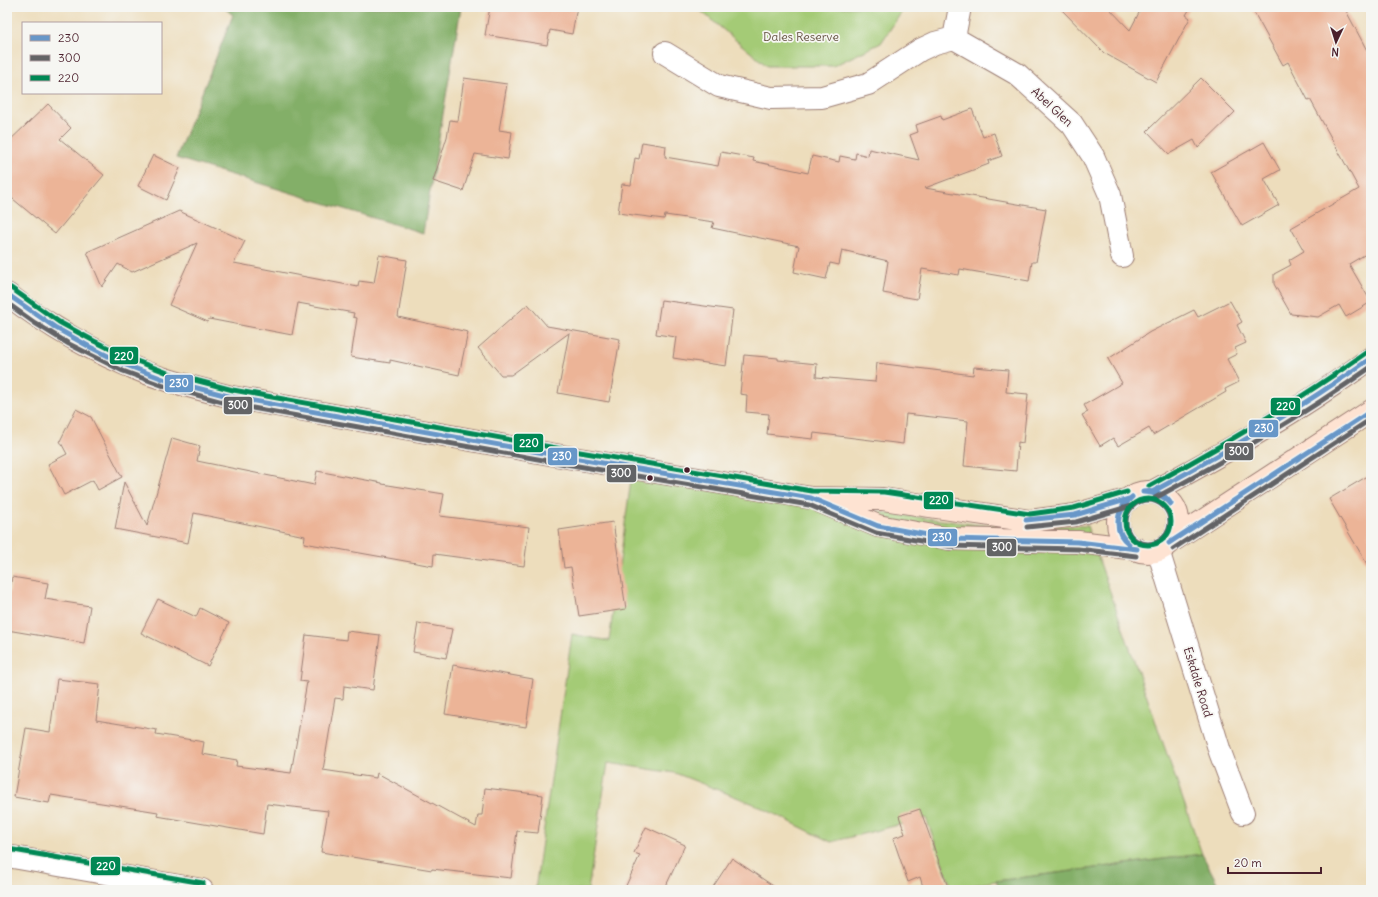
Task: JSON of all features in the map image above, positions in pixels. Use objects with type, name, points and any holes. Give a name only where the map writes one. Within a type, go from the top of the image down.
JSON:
[{"type":"main road","points":[[7,294],[59,330],[109,356],[144,372],[232,397],[562,456],[811,498],[883,499],[1030,521],[1075,515],[1129,499],[1140,493],[1152,492],[1217,457],[1334,386],[1371,358]]},
{"type":"main road","points":[[1129,499],[1121,507],[1118,524],[1121,534],[1128,544],[1155,547],[1371,411]]},
{"type":"main road","points":[[811,498],[878,526],[950,539],[1078,542],[1155,547],[1173,538],[1178,527],[1178,521],[1175,509],[1168,499],[1152,492]]},
{"type":"street","points":[[665,53],[719,86],[771,98],[822,97],[868,84],[920,50],[935,43],[954,38],[960,7]]},
{"type":"street","name":"Abel Glen","points":[[954,38],[1017,74],[1072,124],[1093,156],[1110,195],[1122,256]]},
{"type":"street","name":"Eskdale Road","points":[[1155,547],[1220,752],[1243,813]]},
{"type":"street","points":[[7,856],[202,890]]},
{"type":"green space","points":[[223,7],[461,7],[423,233],[176,158],[233,15]]},
{"type":"green space","name":"Dales Reserve","points":[[696,7],[905,7],[881,43],[833,66],[767,66]]},
{"type":"green space","points":[[631,480],[979,525],[1087,526],[1202,854],[996,881],[952,889],[926,818],[831,842],[754,804],[675,773],[608,763],[588,890],[535,890],[572,634],[609,641]]},
{"type":"green space","points":[[1202,854],[1221,890],[1000,890],[996,881]]},
{"type":"building","points":[[490,7],[577,7],[572,34],[550,30],[547,45],[485,35]]},
{"type":"building","points":[[1059,7],[1108,7],[1130,30],[1142,7],[1191,7],[1186,15],[1190,18],[1156,82],[1104,53]]},
{"type":"building","points":[[1251,7],[1344,7],[1371,58],[1371,251],[1349,264],[1371,302],[1346,317],[1339,305],[1318,317],[1291,314],[1274,284],[1274,274],[1291,265],[1289,260],[1304,251],[1291,228],[1359,189],[1310,99],[1308,100],[1288,62],[1283,65]]},
{"type":"building","points":[[464,78],[507,84],[499,130],[512,132],[508,159],[475,154],[463,191],[433,181],[447,137],[450,120],[458,121]]},
{"type":"building","points":[[1201,78],[1235,112],[1198,148],[1194,140],[1169,154],[1147,131]]},
{"type":"building","points":[[48,104],[71,128],[60,139],[104,175],[55,234],[7,194],[7,143]]},
{"type":"building","points":[[972,109],[983,137],[994,133],[1002,156],[988,161],[989,164],[925,188],[1046,209],[1036,262],[1032,262],[1029,281],[960,269],[959,275],[922,269],[917,299],[883,293],[888,261],[842,250],[839,265],[830,263],[826,279],[794,272],[799,246],[712,228],[714,222],[665,215],[664,219],[618,213],[622,184],[631,185],[635,158],[639,159],[642,142],[666,146],[665,157],[718,166],[721,152],[754,158],[753,161],[808,173],[812,156],[839,162],[840,156],[855,159],[856,153],[868,156],[869,149],[919,160],[910,135],[918,132],[916,125],[941,116],[942,120]]},
{"type":"building","points":[[1264,142],[1280,170],[1264,179],[1279,205],[1242,226],[1211,172]]},
{"type":"building","points":[[153,155],[180,168],[166,200],[138,186]]},
{"type":"building","points":[[179,211],[245,241],[234,263],[358,287],[359,281],[374,283],[379,255],[407,260],[398,317],[468,332],[459,375],[390,360],[390,363],[351,357],[357,318],[353,317],[354,313],[298,303],[292,335],[209,319],[208,322],[169,305],[197,243],[132,272],[118,264],[102,287],[87,252]]},
{"type":"building","points":[[661,300],[733,310],[726,366],[673,358],[676,337],[656,334]]},
{"type":"building","points":[[1230,301],[1242,322],[1237,325],[1246,343],[1235,348],[1237,354],[1227,359],[1239,382],[1225,389],[1226,392],[1153,435],[1149,428],[1118,446],[1113,438],[1100,446],[1082,415],[1088,412],[1084,405],[1122,383],[1108,359],[1150,332],[1194,310],[1198,317]]},
{"type":"building","points":[[528,304],[547,326],[620,339],[609,402],[558,393],[569,333],[511,375],[501,375],[478,348]]},
{"type":"building","points":[[744,355],[817,364],[816,377],[875,382],[877,363],[973,375],[974,367],[1008,370],[1006,392],[1028,394],[1023,443],[1018,442],[1016,471],[964,466],[968,421],[906,414],[903,444],[814,433],[813,439],[767,434],[769,414],[746,412],[747,395],[740,394]]},
{"type":"building","points":[[76,409],[91,417],[122,477],[98,490],[93,480],[64,495],[48,464],[67,454],[60,441]]},
{"type":"building","points":[[172,438],[200,446],[197,461],[314,485],[317,471],[382,484],[444,494],[440,516],[529,527],[524,566],[434,554],[433,566],[304,543],[305,536],[194,513],[188,543],[115,529],[124,482],[147,526]]},
{"type":"building","points":[[1371,474],[1371,571],[1329,499]]},
{"type":"building","points":[[613,522],[626,609],[579,616],[571,567],[564,568],[559,530]]},
{"type":"building","points":[[12,577],[48,583],[45,599],[90,606],[84,643],[7,630],[7,606]]},
{"type":"building","points":[[158,599],[196,617],[200,608],[229,623],[208,666],[141,633]]},
{"type":"building","points":[[418,623],[452,629],[446,658],[413,652]]},
{"type":"building","points":[[347,631],[380,635],[373,690],[344,686],[343,699],[335,698],[323,770],[376,778],[377,773],[476,827],[478,815],[482,815],[485,788],[543,795],[538,833],[517,831],[511,878],[432,870],[321,852],[328,811],[267,804],[263,834],[157,816],[158,812],[51,795],[49,803],[14,797],[26,728],[50,732],[57,679],[100,684],[96,720],[157,730],[156,734],[204,742],[202,754],[237,760],[236,766],[291,773],[307,682],[300,681],[306,635],[346,640]]},
{"type":"building","points":[[453,665],[533,679],[526,727],[445,714]]},
{"type":"building","points":[[920,809],[949,890],[924,890],[920,877],[908,882],[893,838],[905,834],[899,816]]},
{"type":"building","points":[[646,827],[685,845],[664,890],[624,890],[640,855],[634,853]]},
{"type":"building","points":[[732,858],[779,890],[711,890]]},
{"type":"transit line","name":"220","points":[[11,288],[59,322],[129,358],[168,373],[233,390],[562,449],[812,491],[884,492],[1030,514],[1074,508],[1127,492]]},
{"type":"transit line","name":"230","points":[[7,294],[56,328],[126,365],[166,380],[232,397],[561,456],[811,498],[878,526],[950,539],[1078,542],[1137,549]]},
{"type":"transit line","name":"300","points":[[7,303],[35,323],[69,344],[123,371],[164,386],[230,404],[560,463],[809,505],[876,533],[949,546],[1078,549],[1136,556]]},
{"type":"transit line","name":"220","points":[[1149,486],[1260,422],[1367,352]]},
{"type":"transit line","name":"230","points":[[1152,492],[1264,428],[1371,358]]},
{"type":"transit line","name":"300","points":[[1155,498],[1211,468],[1265,436],[1319,403],[1371,367]]},
{"type":"transit line","name":"230","points":[[1169,543],[1371,411]]},
{"type":"transit line","name":"300","points":[[1173,549],[1371,419]]},
{"type":"transit line","name":"230","points":[[1143,492],[1158,495],[1165,498],[1171,504]]},
{"type":"transit line","name":"230","points":[[1143,492],[1156,492],[1163,495],[1171,504]]},
{"type":"transit line","name":"230","points":[[1129,544],[1120,533],[1118,520],[1122,507],[1132,497]]},
{"type":"transit line","name":"230","points":[[1129,544],[1120,532],[1118,520],[1123,508],[1132,497]]},
{"type":"transit line","name":"230","points":[[1026,520],[1075,515],[1129,499]]},
{"type":"transit line","name":"220","points":[[1148,499],[1161,503],[1167,509],[1171,522],[1167,535],[1161,541],[1148,545],[1135,541],[1129,535],[1125,522],[1129,509],[1135,503],[1148,499]]},
{"type":"transit line","name":"300","points":[[1152,500],[1164,506],[1169,514],[1170,522],[1169,530],[1164,538],[1156,543],[1144,544],[1132,538],[1127,530],[1126,518],[1132,506],[1140,501],[1152,500]]},
{"type":"transit line","name":"300","points":[[1027,527],[1076,522],[1131,506]]},
{"type":"transit line","name":"220","points":[[8,849],[203,883]]}]
